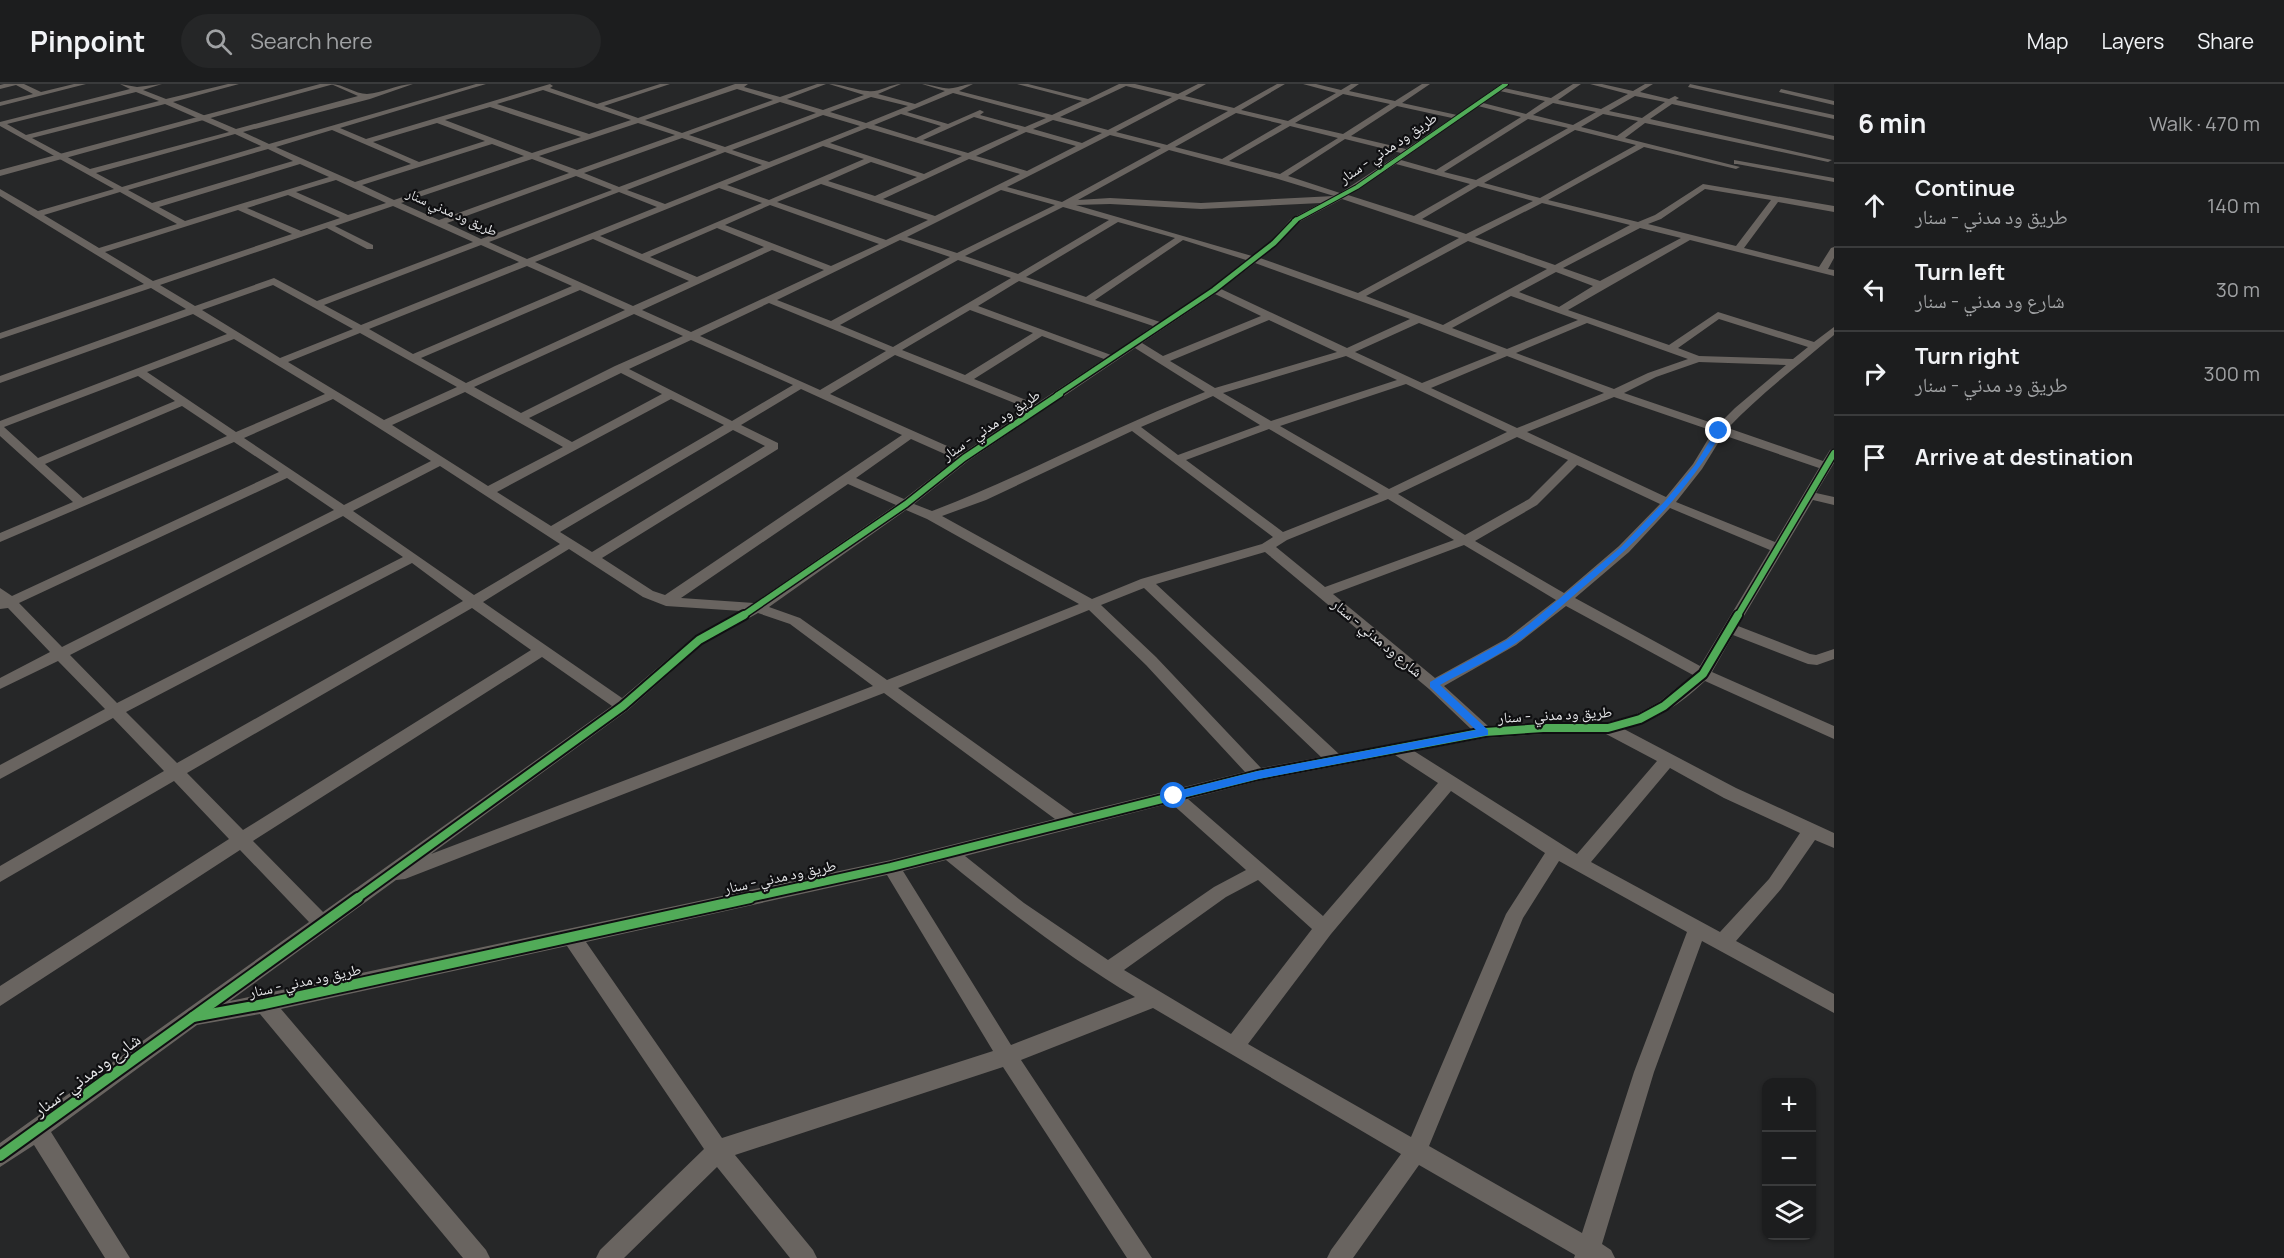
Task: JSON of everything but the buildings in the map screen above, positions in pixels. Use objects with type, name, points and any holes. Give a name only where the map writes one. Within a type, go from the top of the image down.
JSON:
[{"type":"street","points":[[0,87],[13,84]]},
{"type":"street","points":[[19,84],[39,94]]},
{"type":"street","points":[[0,104],[83,84]]},
{"type":"street","points":[[123,84],[202,117],[332,84],[398,108]]},
{"type":"street","points":[[0,124],[159,84]]},
{"type":"street","points":[[26,137],[236,84]]},
{"type":"street","points":[[0,172],[319,84]]},
{"type":"street","points":[[90,172],[410,84]]},
{"type":"street","points":[[37,214],[483,84]]},
{"type":"street","points":[[366,142],[556,84]]},
{"type":"street","points":[[598,106],[667,84]]},
{"type":"street","points":[[727,84],[741,85],[822,113],[1025,173]]},
{"type":"street","points":[[439,223],[823,84]]},
{"type":"street","points":[[832,84],[915,106]]},
{"type":"street","points":[[317,304],[898,84]]},
{"type":"street","name":"طريق ود مدني - سنار","points":[[925,84],[1169,147],[1342,195],[1601,285]]},
{"type":"street","points":[[279,362],[970,84]]},
{"type":"street","points":[[1020,84],[1089,101]]},
{"type":"street","points":[[1035,88],[1044,84]]},
{"type":"street","points":[[876,199],[1126,84]]},
{"type":"street","name":"طريق ود مدني - سنار","points":[[1126,84],[1407,152]]},
{"type":"street","points":[[522,417],[619,368],[832,270],[1203,84]]},
{"type":"street","points":[[832,325],[958,256],[1169,147],[1282,84]]},
{"type":"street","name":"طريق ود مدني - سنار","points":[[1306,84],[1458,117]]},
{"type":"street","points":[[1224,162],[1356,84]]},
{"type":"street","points":[[1281,177],[1427,84]]},
{"type":"street","points":[[1438,172],[1578,84]]},
{"type":"street","points":[[1593,84],[1670,101],[1726,120],[1809,122],[1834,117]]},
{"type":"street","points":[[1415,219],[1650,84]]},
{"type":"street","points":[[1767,103],[1790,84]]},
{"type":"street","points":[[0,336],[741,85]]},
{"type":"street","points":[[1619,138],[1691,85],[1767,103],[1809,122],[1834,138]]},
{"type":"street","name":"طريق ود مدني - سنار","points":[[190,1017],[623,705],[699,640],[757,608],[906,504],[964,458],[1163,326],[1255,259],[1294,221],[1342,195],[1395,161],[1502,86],[1551,101],[1749,144],[1831,157],[1817,177]]},
{"type":"street","points":[[638,87],[648,90]]},
{"type":"street","points":[[543,88],[770,165]]},
{"type":"street","points":[[1781,91],[1833,102]]},
{"type":"street","points":[[455,92],[589,137]]},
{"type":"street","points":[[1809,122],[1833,102]]},
{"type":"street","points":[[915,141],[999,104]]},
{"type":"street","points":[[1477,104],[1736,164],[1834,180]]},
{"type":"street","points":[[900,112],[948,126]]},
{"type":"street","points":[[973,115],[1080,145]]},
{"type":"street","name":"طريق ود مدني سنار","points":[[202,117],[964,458]]},
{"type":"street","points":[[436,120],[665,207]]},
{"type":"street","points":[[1711,135],[1726,120]]},
{"type":"street","points":[[0,124],[185,225]]},
{"type":"street","points":[[333,128],[419,165]]},
{"type":"street","points":[[355,185],[492,141]]},
{"type":"street","points":[[822,144],[926,177]]},
{"type":"street","points":[[1361,295],[1467,237],[1599,171],[1643,144]]},
{"type":"street","points":[[1734,191],[1736,164],[1749,144]]},
{"type":"street","points":[[642,257],[871,159]]},
{"type":"street","points":[[153,206],[300,161]]},
{"type":"street","name":"طريق ود مدني - سنار","points":[[1395,161],[1539,200],[1834,273]]},
{"type":"street","points":[[99,251],[336,177]]},
{"type":"street","points":[[821,181],[935,219]]},
{"type":"street","points":[[719,185],[886,243]]},
{"type":"street","points":[[1445,328],[1631,228],[1658,218],[1703,186],[1834,209]]},
{"type":"street","points":[[998,187],[1255,259],[1361,295],[1614,393],[1825,466]]},
{"type":"street","points":[[0,192],[383,424],[648,594],[666,601],[757,608],[777,612],[795,621],[888,686],[1070,821]]},
{"type":"street","points":[[289,192],[347,218]]},
{"type":"street","points":[[1738,249],[1776,199]]},
{"type":"street","points":[[1060,204],[1110,201],[1201,206],[1331,200]]},
{"type":"street","points":[[240,208],[299,234]]},
{"type":"street","points":[[821,394],[972,307],[1117,219]]},
{"type":"street","points":[[327,225],[370,247]]},
{"type":"street","points":[[717,225],[832,270]]},
{"type":"street","points":[[593,236],[698,281]]},
{"type":"street","points":[[899,237],[1163,326]]},
{"type":"street","points":[[1088,300],[1182,237]]},
{"type":"street","points":[[1561,310],[1601,285],[1689,237]]},
{"type":"street","points":[[383,424],[773,246]]},
{"type":"street","points":[[1822,270],[1834,250]]},
{"type":"street","points":[[0,380],[274,281],[573,447]]},
{"type":"street","points":[[414,357],[581,286]]},
{"type":"street","points":[[1214,290],[1668,503],[1778,548]]},
{"type":"street","name":"طريق ود مدني - سنار","points":[[1511,293],[1698,359],[1797,362]]},
{"type":"street","points":[[769,300],[1038,409]]},
{"type":"street","points":[[972,307],[1113,359]]},
{"type":"street","points":[[1670,349],[1718,315],[1817,346]]},
{"type":"street","points":[[1163,360],[1270,316]]},
{"type":"street","points":[[932,516],[982,497],[1132,426],[1214,392],[1345,353],[1419,319]]},
{"type":"street","points":[[1420,388],[1587,320]]},
{"type":"street","points":[[1434,685],[1511,642],[1624,549],[1668,503],[1698,466],[1719,431],[1739,410],[1834,330]]},
{"type":"street","points":[[965,380],[1041,332]]},
{"type":"street","points":[[0,425],[234,335]]},
{"type":"street","points":[[1136,344],[1564,598],[1703,674],[1834,733]]},
{"type":"street","name":"طريق ود مدني - سنار","points":[[377,882],[888,686],[1146,582],[1267,547],[1282,537],[1389,494],[1517,432],[1614,393],[1652,375],[1698,359]]},
{"type":"street","points":[[593,558],[774,446],[619,368]]},
{"type":"street","points":[[139,372],[238,436],[623,705]]},
{"type":"street","points":[[1178,459],[1270,425],[1406,381]]},
{"type":"street","points":[[551,532],[801,385]]},
{"type":"street","points":[[489,491],[671,394]]},
{"type":"street","points":[[0,538],[333,395]]},
{"type":"street","points":[[38,462],[184,401]]},
{"type":"street","points":[[1132,426],[1282,537]]},
{"type":"street","points":[[0,430],[82,503]]},
{"type":"street","points":[[666,601],[848,479],[909,435]]},
{"type":"street","name":"طريق ود مدني - سنار","points":[[190,1017],[264,1004],[891,867],[1258,775],[1334,759],[1485,732],[1543,728],[1608,728],[1640,719],[1685,691],[1703,674],[1834,453]]},
{"type":"street","points":[[1323,593],[1466,540],[1533,502],[1575,460]]},
{"type":"street","points":[[0,684],[441,461]]},
{"type":"street","points":[[289,472],[3,600],[61,652],[174,774],[321,922]]},
{"type":"street","points":[[848,479],[932,516],[1091,604],[1151,661],[1258,775]]},
{"type":"street","points":[[1808,495],[1834,501]]},
{"type":"street","points":[[0,875],[312,692],[473,602],[570,543]]},
{"type":"street","name":"شارع ود مدني - سنار","points":[[1267,547],[1434,685],[1485,732]]},
{"type":"street","points":[[0,773],[116,710],[413,557]]},
{"type":"street","points":[[1146,582],[1334,759]]},
{"type":"street","points":[[1731,629],[1808,658],[1817,660],[1834,654]]},
{"type":"street","points":[[0,997],[240,841],[543,649]]},
{"type":"street","name":"طريق ود مدني - سنار","points":[[1608,728],[1667,760],[1834,841]]},
{"type":"street","points":[[1396,748],[1556,851],[1834,1004]]},
{"type":"street","points":[[1580,863],[1667,760]]},
{"type":"street","points":[[1234,1047],[1324,928],[1449,782]]},
{"type":"street","points":[[1174,796],[1324,928]]},
{"type":"street","points":[[1723,942],[1774,884],[1811,831]]},
{"type":"street","points":[[1339,1258],[1416,1151],[1515,914],[1556,851]]},
{"type":"street","points":[[949,853],[1018,908],[1108,971],[1593,1256],[1644,1072],[1697,930]]},
{"type":"street","points":[[891,867],[1007,1056],[1140,1258]]},
{"type":"street","points":[[1108,971],[1220,892],[1259,871]]},
{"type":"street","points":[[572,937],[719,1150],[767,1215],[805,1258]]},
{"type":"street","points":[[608,1258],[719,1150],[1007,1056],[1154,999]]},
{"type":"street","points":[[264,1004],[478,1258]]},
{"type":"street","name":"شارع ودمدني -سنار","points":[[0,1156],[190,1017]]},
{"type":"street","points":[[37,1130],[118,1258]]},
{"type":"cycle path","points":[[0,1156],[623,706],[699,640],[757,608],[906,504],[964,458],[1214,290],[1274,243],[1294,221],[1357,187],[1506,84]]},
{"type":"cycle path","points":[[193,1017],[264,1004],[891,867],[1258,775],[1485,732],[1543,728],[1608,728],[1640,719],[1664,706],[1703,674],[1834,453]]},
{"type":"route","points":[[1174,796],[1334,759],[1485,732],[1434,685],[1511,642],[1531,628],[1624,549],[1668,503],[1698,466],[1719,431]]}]
